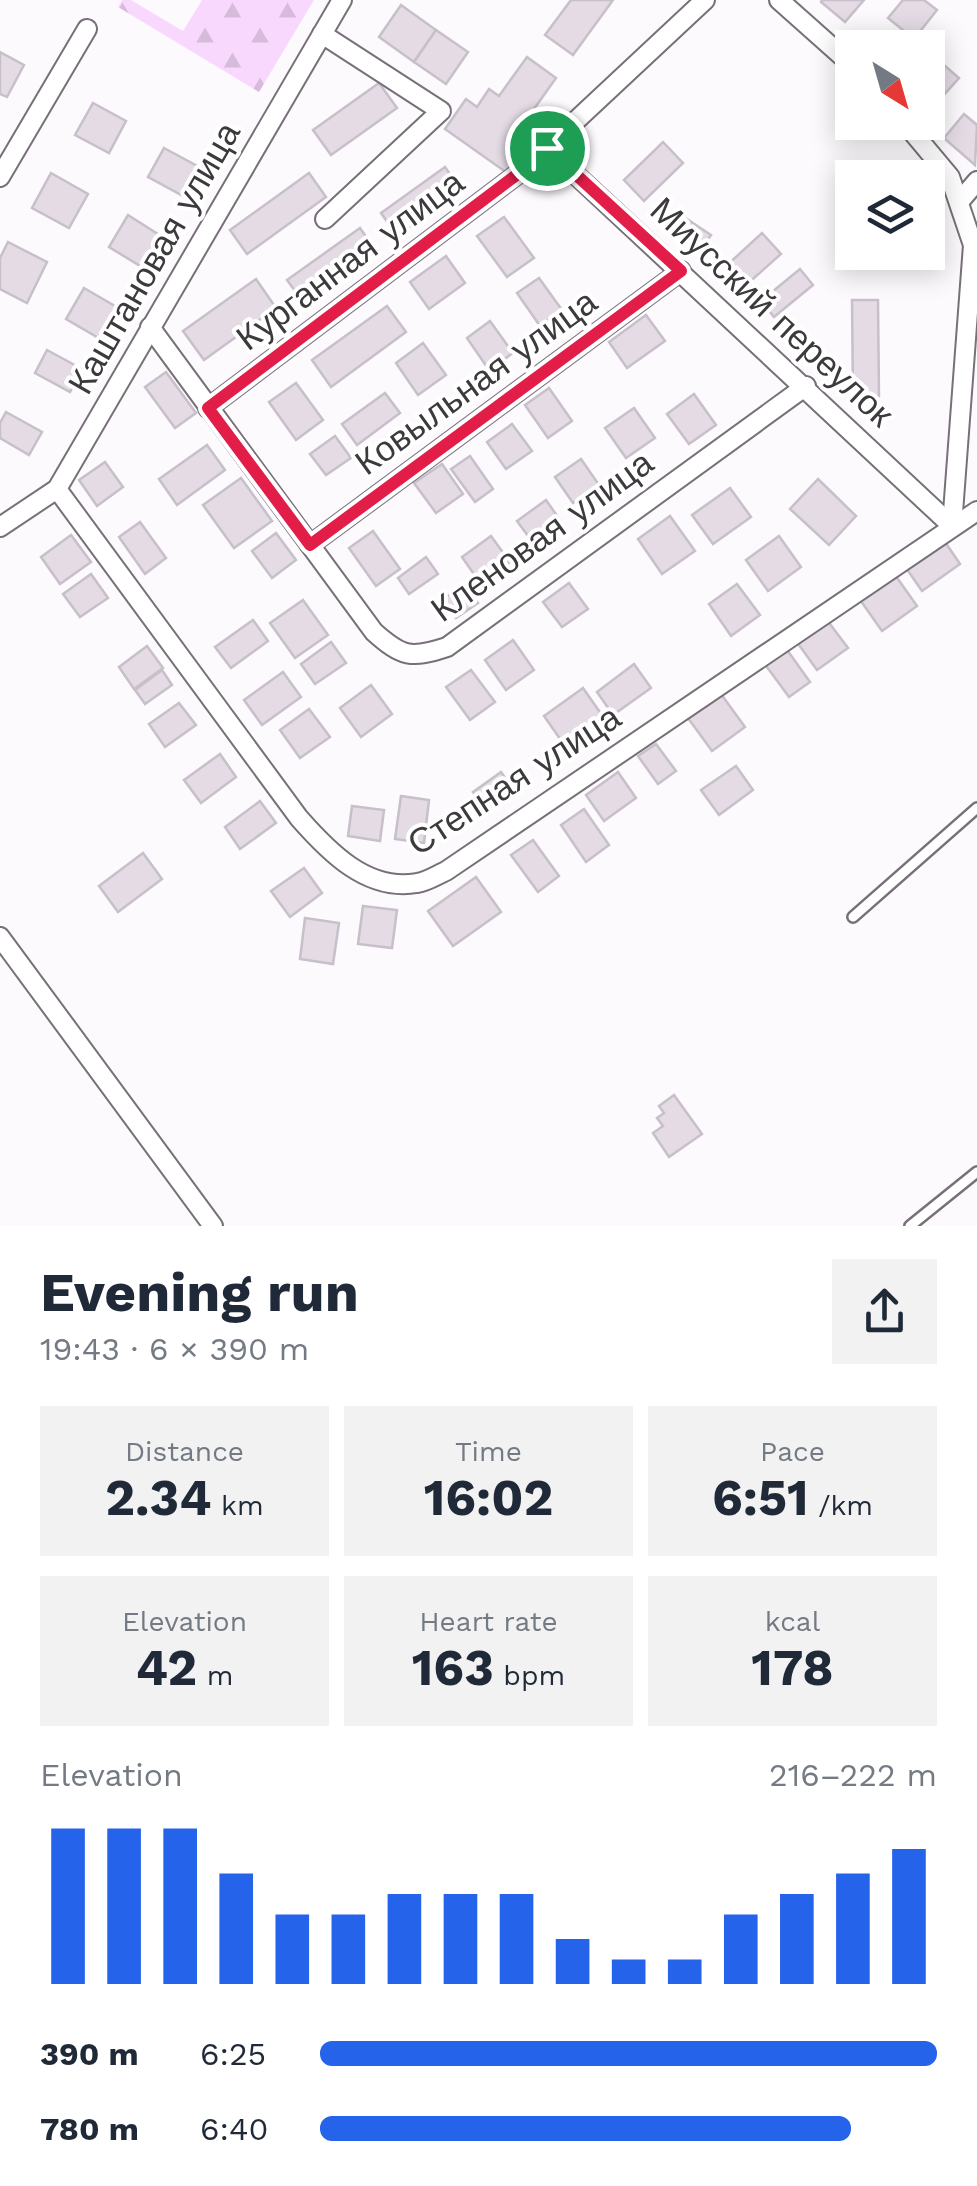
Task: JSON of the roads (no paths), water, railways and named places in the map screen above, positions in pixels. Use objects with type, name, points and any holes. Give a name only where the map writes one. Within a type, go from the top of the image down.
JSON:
[{"type":"street","name":"Каштановая улица","points":[[0,528],[57,489],[342,0]]},
{"type":"street","name":"Курганная улица","points":[[208,408],[523,170],[705,0]]},
{"type":"street","points":[[778,0],[835,50]]},
{"type":"street","points":[[0,177],[88,29]]},
{"type":"street","points":[[322,34],[441,111],[325,218]]},
{"type":"street","points":[[919,140],[950,177],[973,245],[952,526]]},
{"type":"street","name":"Миусский переулок","points":[[547,148],[952,526]]},
{"type":"street","points":[[959,202],[977,181]]},
{"type":"street","name":"Ковыльная улица","points":[[310,545],[681,271]]},
{"type":"street","name":"Кленовая улица","points":[[150,327],[374,632],[397,653],[422,655],[447,646],[806,386]]},
{"type":"street","name":"Степная улица","points":[[57,489],[299,818],[330,854],[375,880],[416,884],[446,871],[977,511]]},
{"type":"street","points":[[0,937],[213,1226]]},
{"type":"lane","points":[[853,917],[977,808]]},
{"type":"lane","points":[[910,1226],[977,1172]]}]
